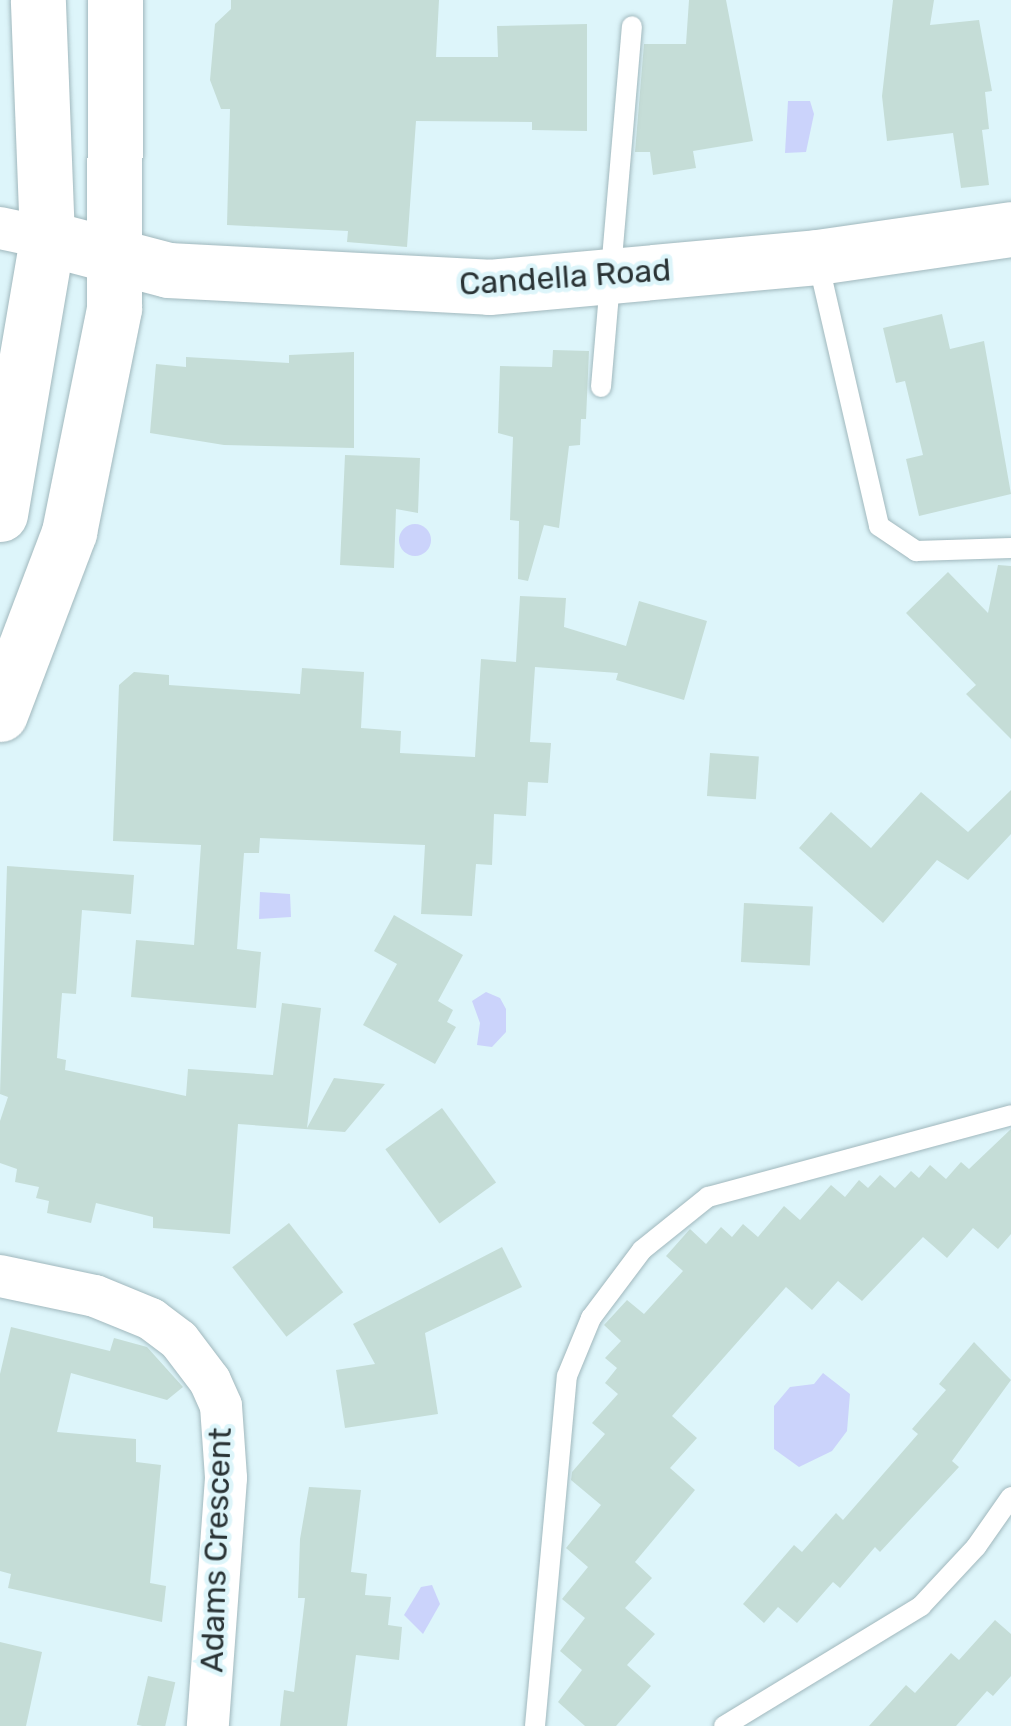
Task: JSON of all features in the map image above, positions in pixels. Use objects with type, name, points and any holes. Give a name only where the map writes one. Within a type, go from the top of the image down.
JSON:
[{"type":"main road","points":[[0,514],[38,0]]},
{"type":"main road","points":[[0,714],[69,532],[96,419],[118,260],[115,0]]},
{"type":"main road","name":"Candella Road","points":[[23,233],[118,260],[215,274],[490,287],[817,257],[1011,229]]},
{"type":"street","name":"Adams Crescent","points":[[0,1276],[95,1296],[151,1319],[179,1340],[210,1380],[221,1406],[226,1478],[208,1726]]},
{"type":"lane","points":[[601,387],[615,276],[632,26]]},
{"type":"lane","points":[[817,257],[879,526],[916,551],[1011,548]]},
{"type":"lane","points":[[536,1726],[567,1376],[590,1318],[642,1250],[708,1197],[1011,1115]]},
{"type":"lane","points":[[724,1726],[921,1606],[976,1547],[1011,1497]]},
{"type":"water","points":[[788,101],[810,101],[814,114],[806,152],[785,153]]},
{"type":"water","points":[[415,524],[426,529],[431,540],[426,551],[415,556],[404,551],[399,540],[404,529]]},
{"type":"water","points":[[260,892],[290,894],[291,917],[259,919]]},
{"type":"water","points":[[486,992],[500,998],[506,1009],[506,1032],[492,1047],[477,1045],[480,1023],[472,1001]]},
{"type":"water","points":[[823,1373],[850,1394],[847,1431],[832,1451],[799,1467],[774,1449],[774,1406],[790,1387],[814,1384]]},
{"type":"water","points":[[432,1585],[440,1604],[423,1634],[404,1615],[421,1587]]},
{"type":"building","points":[[231,0],[439,0],[436,57],[498,57],[497,26],[587,24],[587,131],[532,130],[532,122],[416,121],[407,247],[347,242],[348,231],[227,225],[230,109],[221,109],[210,80],[215,24],[231,9]]},
{"type":"building","points":[[689,0],[726,0],[753,141],[693,151],[696,168],[653,175],[650,152],[635,152],[644,44],[686,44]]},
{"type":"building","points":[[893,0],[934,0],[930,25],[979,20],[992,91],[985,92],[989,129],[982,130],[989,185],[961,188],[953,133],[887,141],[882,96]]},
{"type":"building","points":[[942,314],[950,349],[984,341],[1011,494],[919,516],[906,459],[923,455],[905,381],[896,383],[883,328]]},
{"type":"building","points":[[553,350],[589,351],[586,419],[581,419],[580,445],[569,446],[559,528],[544,525],[528,581],[518,579],[519,521],[510,520],[513,437],[498,433],[500,366],[552,367]]},
{"type":"building","points":[[354,352],[354,448],[224,445],[150,433],[156,364],[186,367],[186,357],[289,363],[289,355]]},
{"type":"building","points":[[345,455],[420,458],[418,513],[396,509],[394,568],[340,565]]},
{"type":"building","points":[[998,565],[1011,566],[1011,739],[966,694],[976,685],[906,613],[948,572],[988,613]]},
{"type":"building","points":[[520,596],[566,598],[564,627],[626,646],[639,601],[707,621],[684,700],[616,680],[618,673],[535,667],[530,742],[551,743],[548,783],[528,782],[526,816],[494,814],[492,865],[476,864],[472,916],[421,914],[425,845],[260,838],[259,853],[244,853],[237,949],[261,952],[256,1008],[131,997],[136,940],[194,945],[201,845],[113,841],[119,685],[134,672],[169,675],[169,685],[300,694],[302,668],[364,672],[361,728],[401,731],[400,753],[475,757],[481,659],[516,662]]},
{"type":"building","points":[[710,753],[759,756],[756,799],[707,796]]},
{"type":"building","points":[[1011,790],[1011,834],[968,880],[937,860],[883,923],[799,848],[831,812],[871,848],[921,792],[968,832]]},
{"type":"building","points":[[7,866],[134,875],[131,914],[82,910],[76,994],[62,993],[57,1058],[66,1060],[65,1070],[186,1096],[188,1069],[273,1075],[282,1003],[321,1008],[307,1128],[334,1078],[385,1084],[345,1132],[238,1124],[230,1234],[153,1228],[153,1217],[96,1203],[91,1223],[47,1213],[49,1201],[36,1198],[39,1187],[15,1182],[17,1169],[0,1163],[0,1121],[8,1097],[0,1094]]},
{"type":"building","points":[[744,903],[813,907],[810,966],[741,962]]},
{"type":"building","points":[[394,915],[463,955],[438,1001],[453,1010],[447,1022],[456,1027],[435,1064],[363,1025],[397,964],[374,951]]},
{"type":"building","points":[[442,1108],[496,1182],[439,1224],[385,1149]]},
{"type":"building","points":[[1011,1129],[1011,1234],[998,1249],[973,1228],[947,1258],[923,1237],[862,1301],[838,1281],[812,1310],[786,1287],[672,1416],[697,1438],[670,1468],[695,1490],[635,1562],[652,1578],[625,1608],[655,1634],[627,1665],[651,1686],[616,1726],[585,1726],[558,1702],[582,1670],[560,1651],[585,1618],[562,1599],[588,1567],[566,1548],[601,1505],[571,1480],[572,1472],[605,1434],[592,1423],[618,1394],[605,1383],[617,1368],[605,1358],[621,1341],[604,1325],[627,1300],[644,1314],[683,1271],[666,1256],[690,1229],[706,1244],[721,1227],[732,1237],[743,1224],[758,1237],[784,1206],[800,1220],[831,1185],[845,1197],[859,1180],[868,1188],[880,1175],[895,1188],[911,1171],[919,1178],[930,1165],[946,1179],[961,1162],[969,1169]]},
{"type":"building","points":[[289,1223],[343,1292],[286,1337],[232,1267]]},
{"type":"building","points":[[502,1247],[522,1287],[425,1333],[438,1414],[345,1428],[336,1370],[375,1364],[353,1324]]},
{"type":"building","points":[[11,1327],[110,1351],[114,1338],[147,1347],[183,1387],[167,1400],[71,1373],[57,1432],[136,1439],[136,1462],[161,1465],[150,1583],[166,1586],[162,1622],[8,1588],[11,1574],[0,1571],[0,1374]]},
{"type":"building","points":[[974,1342],[1011,1380],[952,1461],[959,1467],[880,1552],[875,1547],[840,1588],[833,1582],[797,1623],[778,1607],[764,1623],[743,1604],[794,1545],[802,1552],[836,1513],[843,1520],[918,1434],[912,1429],[946,1390],[939,1384]]},
{"type":"building","points":[[309,1487],[361,1490],[351,1572],[367,1574],[365,1595],[391,1597],[388,1625],[402,1627],[399,1660],[356,1655],[347,1726],[280,1726],[284,1690],[294,1692],[305,1598],[298,1598],[300,1539]]},
{"type":"building","points":[[995,1620],[1011,1634],[1011,1676],[993,1696],[987,1691],[956,1726],[869,1726],[906,1685],[915,1693],[951,1653],[959,1660]]},
{"type":"building","points":[[0,1642],[42,1652],[26,1726],[0,1726]]},
{"type":"building","points":[[148,1676],[175,1682],[165,1726],[137,1725]]}]
